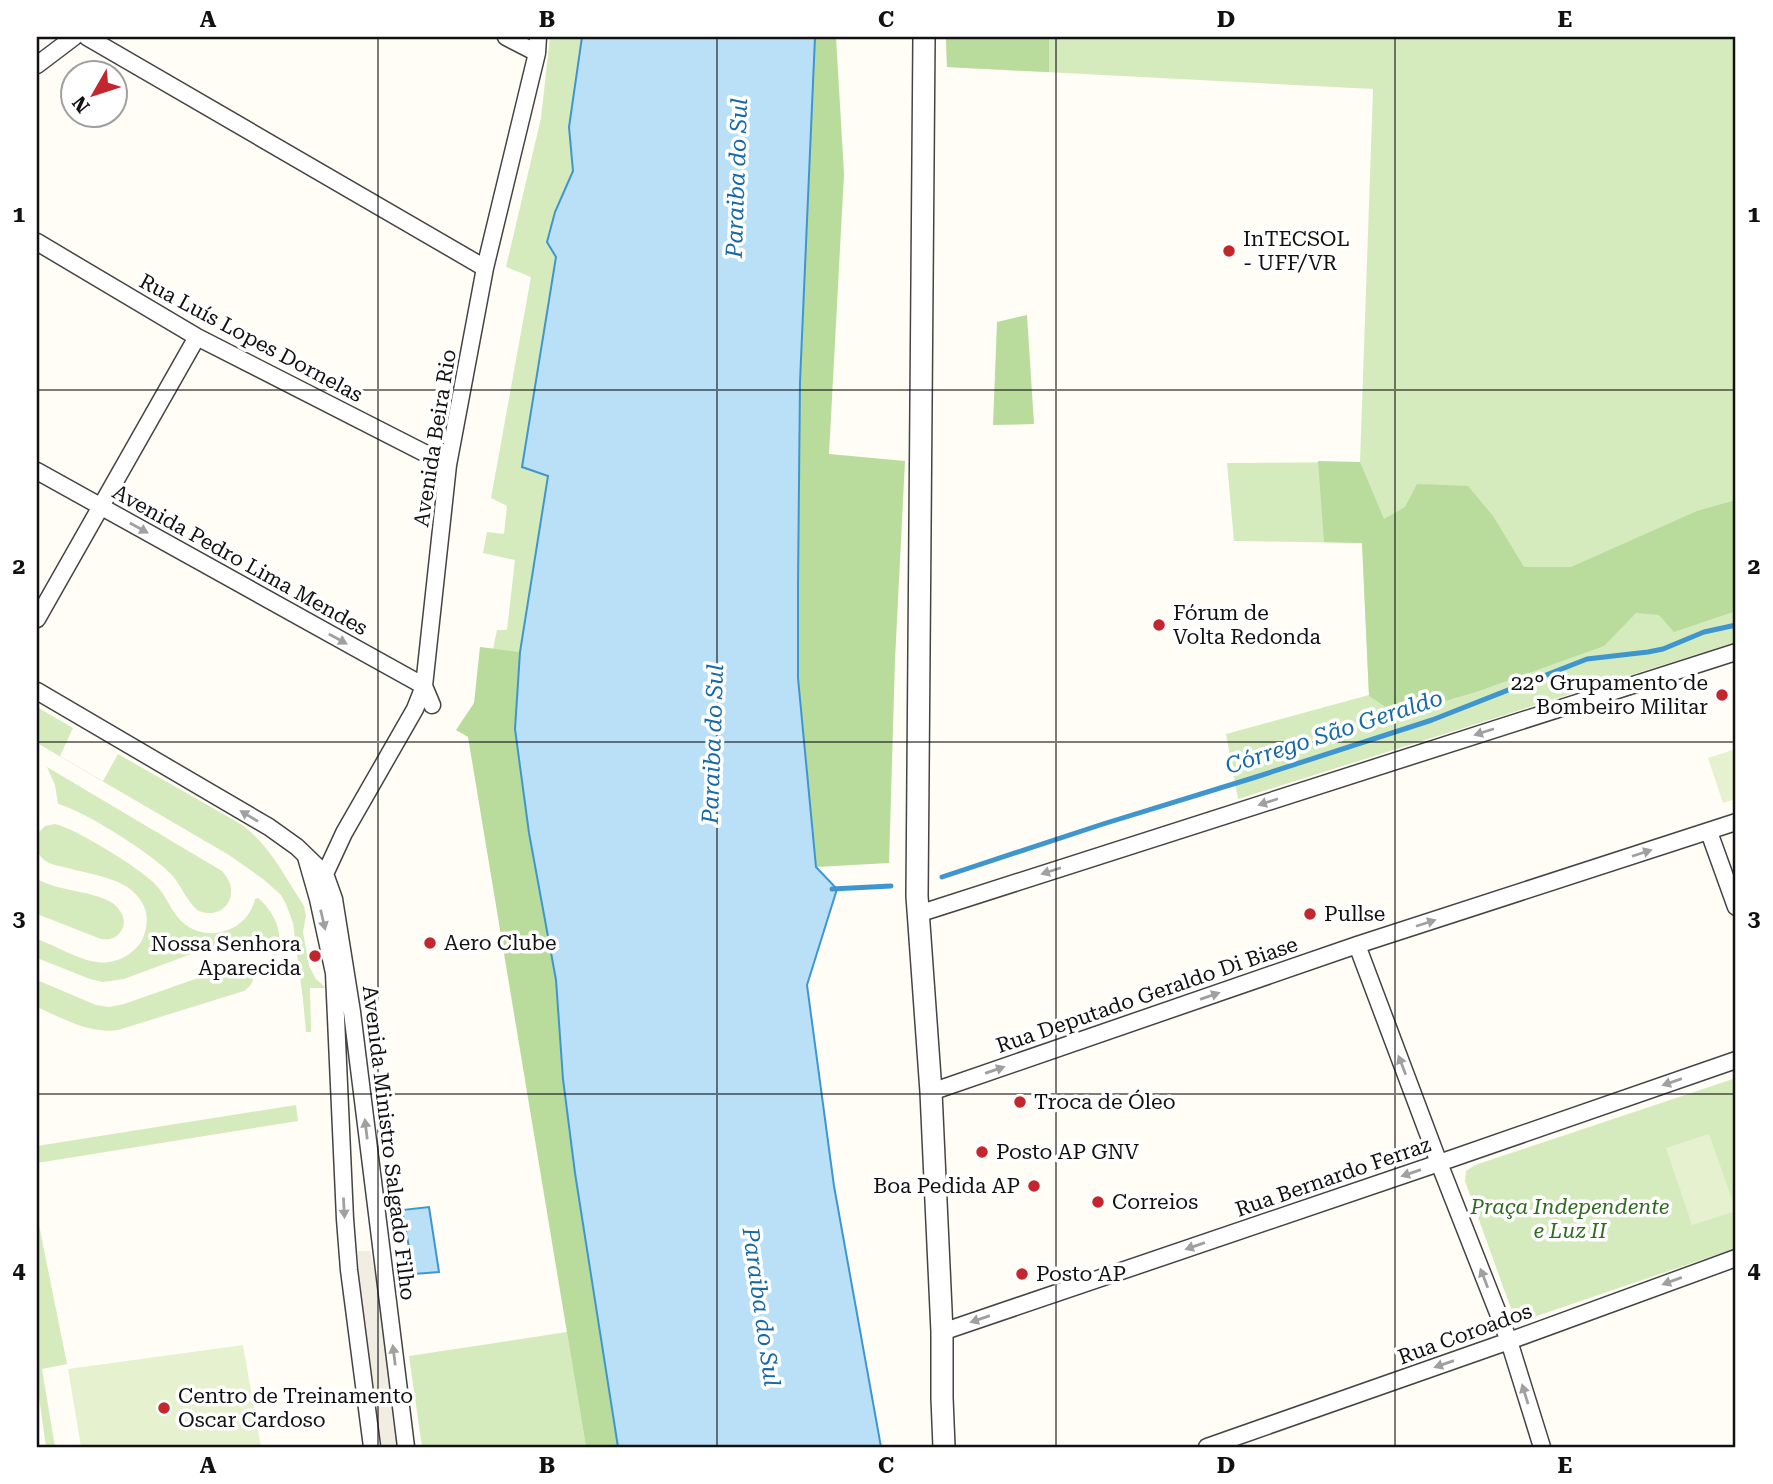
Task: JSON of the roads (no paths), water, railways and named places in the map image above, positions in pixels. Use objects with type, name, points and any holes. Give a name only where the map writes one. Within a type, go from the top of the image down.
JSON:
[{"type":"street","points":[[37,65],[74,37]]},
{"type":"street","points":[[87,37],[485,268]]},
{"type":"street","points":[[506,37],[538,45]]},
{"type":"street","points":[[924,37],[917,845],[942,1332],[944,1447]]},
{"type":"street","name":"Avenida Beira Rio","points":[[325,874],[344,833],[415,709],[424,686],[448,465],[485,268],[538,45]]},
{"type":"street","name":"Rua Luís Lopes Dornelas","points":[[37,242],[197,337],[448,465]]},
{"type":"street","points":[[37,619],[197,337]]},
{"type":"street","name":"Avenida Pedro Lima Mendes","points":[[37,471],[424,686]]},
{"type":"street","points":[[918,905],[1736,652]]},
{"type":"street","points":[[424,686],[432,705]]},
{"type":"street","name":"Avenida Ministro Salgado Filho","points":[[37,691],[280,834],[306,854],[325,874],[334,899],[352,1012],[406,1447]]},
{"type":"street","name":"Rua Deputado Geraldo Di Biase","points":[[930,1092],[1357,945],[1736,822]]},
{"type":"street","points":[[1709,832],[1736,907]]},
{"type":"street","name":"Avenida Beira Rio","points":[[306,854],[328,846],[344,833]]},
{"type":"street","name":"Avenida Ministro Salgado Filho","points":[[306,854],[334,973],[349,1270],[372,1447]]},
{"type":"street","points":[[1357,945],[1509,1341],[1542,1447]]},
{"type":"street","name":"Rua Bernardo Ferraz","points":[[942,1332],[1736,1060]]},
{"type":"street","name":"Rua Coroados","points":[[1207,1447],[1736,1258]]},
{"type":"water","name":"Paraiba do Sul","points":[[582,37],[815,37],[800,382],[798,678],[816,867],[837,889],[807,985],[834,1186],[881,1447],[618,1447],[575,1173],[563,1079],[556,980],[529,833],[515,729],[520,652],[548,476],[522,467],[556,257],[547,242],[555,212],[573,171],[569,127]]},
{"type":"water","points":[[429,1207],[439,1272],[414,1274],[402,1210]]},
{"type":"waterway","name":"Córrego São Geraldo","points":[[942,877],[1432,720],[1587,659],[1663,649],[1704,632],[1736,625]]},
{"type":"waterway","name":"Córrego São Geraldo","points":[[832,889],[891,886]]},
{"type":"place","name":"InTECSOL - UFF/VR","points":[[1229,251]]},
{"type":"place","name":"Fórum de Volta Redonda","points":[[1159,625]]},
{"type":"place","name":"22° Grupamento de Bombeiro Militar","points":[[1722,695]]},
{"type":"place","name":"Pullse","points":[[1310,914]]},
{"type":"place","name":"Aero Clube","points":[[430,943]]},
{"type":"place","name":"Nossa Senhora Aparecida","points":[[315,956]]},
{"type":"place","name":"Troca de Óleo","points":[[1020,1102]]},
{"type":"place","name":"Posto AP GNV","points":[[982,1152]]},
{"type":"place","name":"Boa Pedida AP","points":[[1034,1186]]},
{"type":"place","name":"Correios","points":[[1098,1202]]},
{"type":"place","name":"Posto AP","points":[[1022,1274]]},
{"type":"place","name":"Centro de Treinamento Oscar Cardoso","points":[[164,1408]]},
{"type":"park label","name":"Praça Independente e Luz II","points":[[1570,1219]]}]
